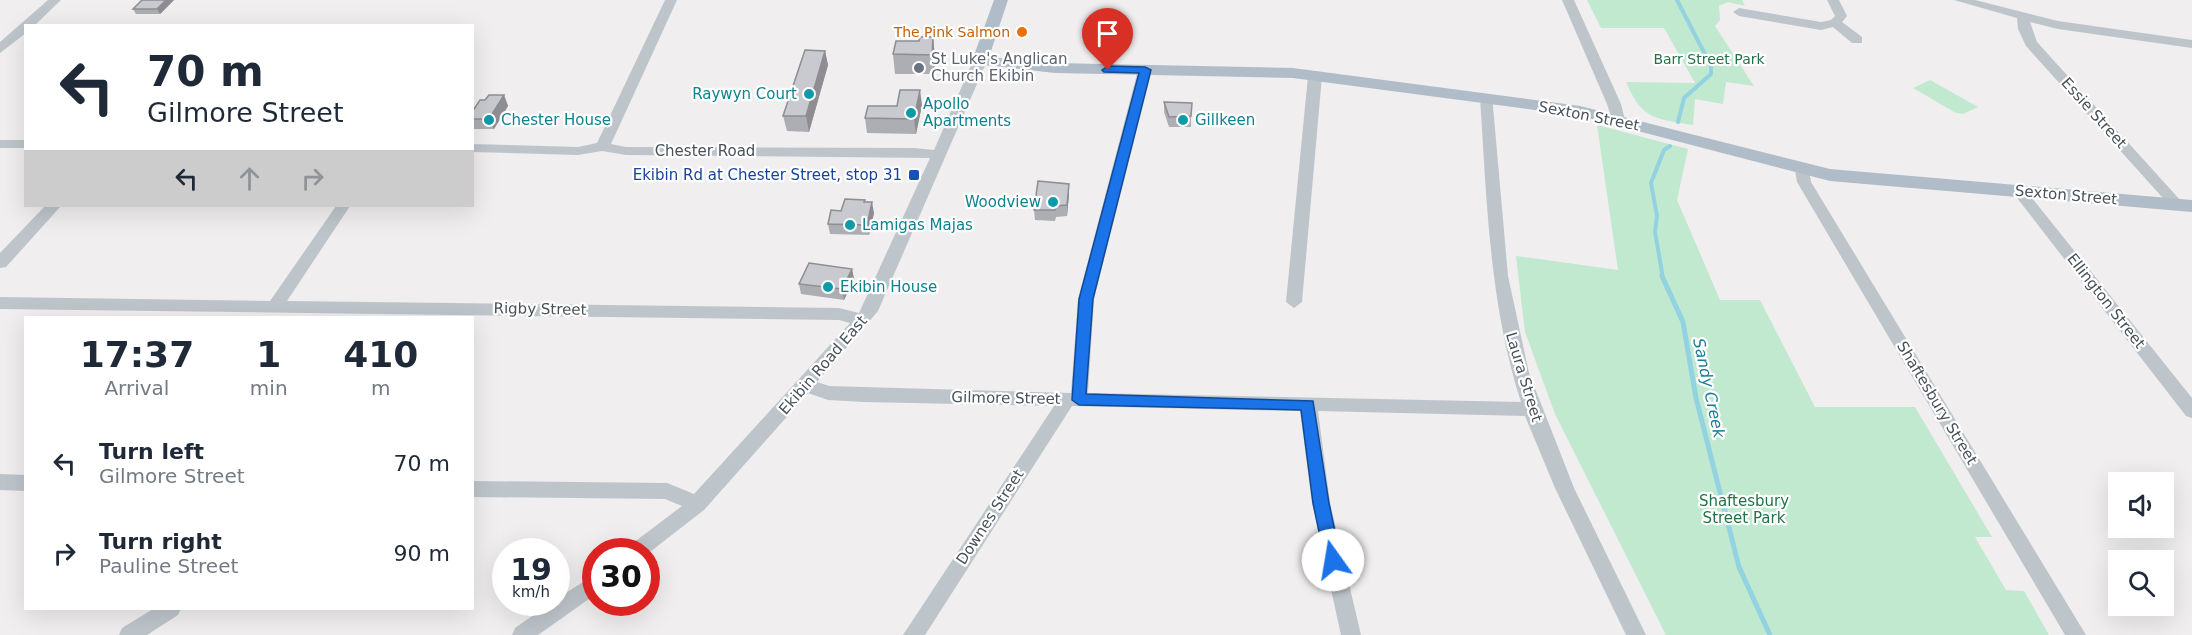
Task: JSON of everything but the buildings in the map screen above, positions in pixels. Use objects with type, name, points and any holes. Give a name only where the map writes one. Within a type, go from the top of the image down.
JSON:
[{"type":"main road","name":"Ekibin Road East","points":[[980,61],[1000,0]]},
{"type":"main road","name":"Sexton Street","points":[[980,61],[1028,67],[1277,72],[1315,76],[1580,111],[1802,170],[1830,175],[2184,205]]},
{"type":"street","points":[[28,24],[55,0]]},
{"type":"street","points":[[602,147],[671,0]]},
{"type":"street","points":[[1568,0],[1614,104],[1618,120]]},
{"type":"street","points":[[1739,12],[1821,26],[1835,22],[1841,16],[1833,0]]},
{"type":"street","points":[[1960,0],[2058,25],[2192,44]]},
{"type":"street","name":"Essie Street","points":[[2023,17],[2024,29],[2031,43],[2184,205]]},
{"type":"street","points":[[1835,22],[1857,40]]},
{"type":"street","points":[[0,49],[24,28]]},
{"type":"street","name":"Ekibin Road East","points":[[654,538],[697,504],[863,320],[883,285],[980,61]]},
{"type":"street","points":[[1073,400],[1086,299],[1145,70]]},
{"type":"street","points":[[1294,302],[1315,76]]},
{"type":"street","name":"Laura Street","points":[[1487,98],[1503,302],[1510,336],[1533,409],[1560,475],[1636,635]]},
{"type":"street","points":[[0,144],[24,144]]},
{"type":"street","name":"Chester Road","points":[[474,148],[578,151],[602,147],[626,151],[939,155]]},
{"type":"street","name":"Shaftesbury Street","points":[[1802,170],[1804,182],[2076,635]]},
{"type":"street","name":"Ellington Street","points":[[2019,191],[2192,411]]},
{"type":"street","points":[[0,263],[52,207]]},
{"type":"street","points":[[275,306],[342,207]]},
{"type":"street","name":"Rigby Street","points":[[0,303],[845,314],[863,320]]},
{"type":"street","name":"Gilmore Street","points":[[805,385],[828,393],[1533,409]]},
{"type":"street","name":"Downes Street","points":[[913,635],[1073,400]]},
{"type":"street","points":[[1308,405],[1321,503],[1351,635]]},
{"type":"street","points":[[0,482],[24,483]]},
{"type":"street","points":[[474,489],[668,491],[697,504]]},
{"type":"street","points":[[522,635],[582,592]]},
{"type":"street","points":[[129,635],[169,610]]},
{"type":"green space","name":"Barr Street Park","points":[[1587,0],[1742,0],[1745,6],[1728,2],[1719,6],[1720,20],[1715,26],[1754,86],[1726,82],[1723,104],[1695,99],[1693,125],[1660,119],[1644,111],[1626,82],[1695,83],[1664,28],[1601,28]]},
{"type":"green space","points":[[1930,80],[1978,107],[1963,114],[1956,113],[1913,88]]},
{"type":"green space","name":"Shaftesbury Street Park","points":[[1597,125],[1688,149],[1677,200],[1720,300],[1760,300],[1815,407],[1915,407],[1992,537],[1975,537],[2006,590],[2024,591],[2049,635],[1666,635],[1555,414],[1525,332],[1516,256],[1618,270]]},
{"type":"waterway","name":"Sandy Creek","points":[[1677,0],[1711,66],[1711,74],[1684,98],[1678,122]]},
{"type":"waterway","name":"Sandy Creek","points":[[1663,278],[1655,232],[1657,216],[1651,183],[1664,150],[1670,146]]},
{"type":"waterway","name":"Sandy Creek","points":[[1662,276],[1683,322],[1696,398],[1739,567],[1770,635]]},
{"type":"place","name":"The Pink Salmon","points":[[1022,32]]},
{"type":"place","name":"St Luke's Anglican Church Ekibin","points":[[919,68]]},
{"type":"place","name":"Raywyn Court","points":[[809,94]]},
{"type":"place","name":"Apollo Apartments","points":[[911,113]]},
{"type":"place","name":"Chester House","points":[[489,120]]},
{"type":"place","name":"Gillkeen","points":[[1183,120]]},
{"type":"place","name":"Ekibin Rd at Chester Street, stop 31","points":[[914,175]]},
{"type":"place","name":"Woodview","points":[[1053,202]]},
{"type":"place","name":"Lamigas Majas","points":[[850,225]]},
{"type":"place","name":"Ekibin House","points":[[828,287]]},
{"type":"route","points":[[1108,70],[1145,70],[1086,299],[1082,328],[1079,400],[1308,405],[1321,503],[1333,560]]}]
